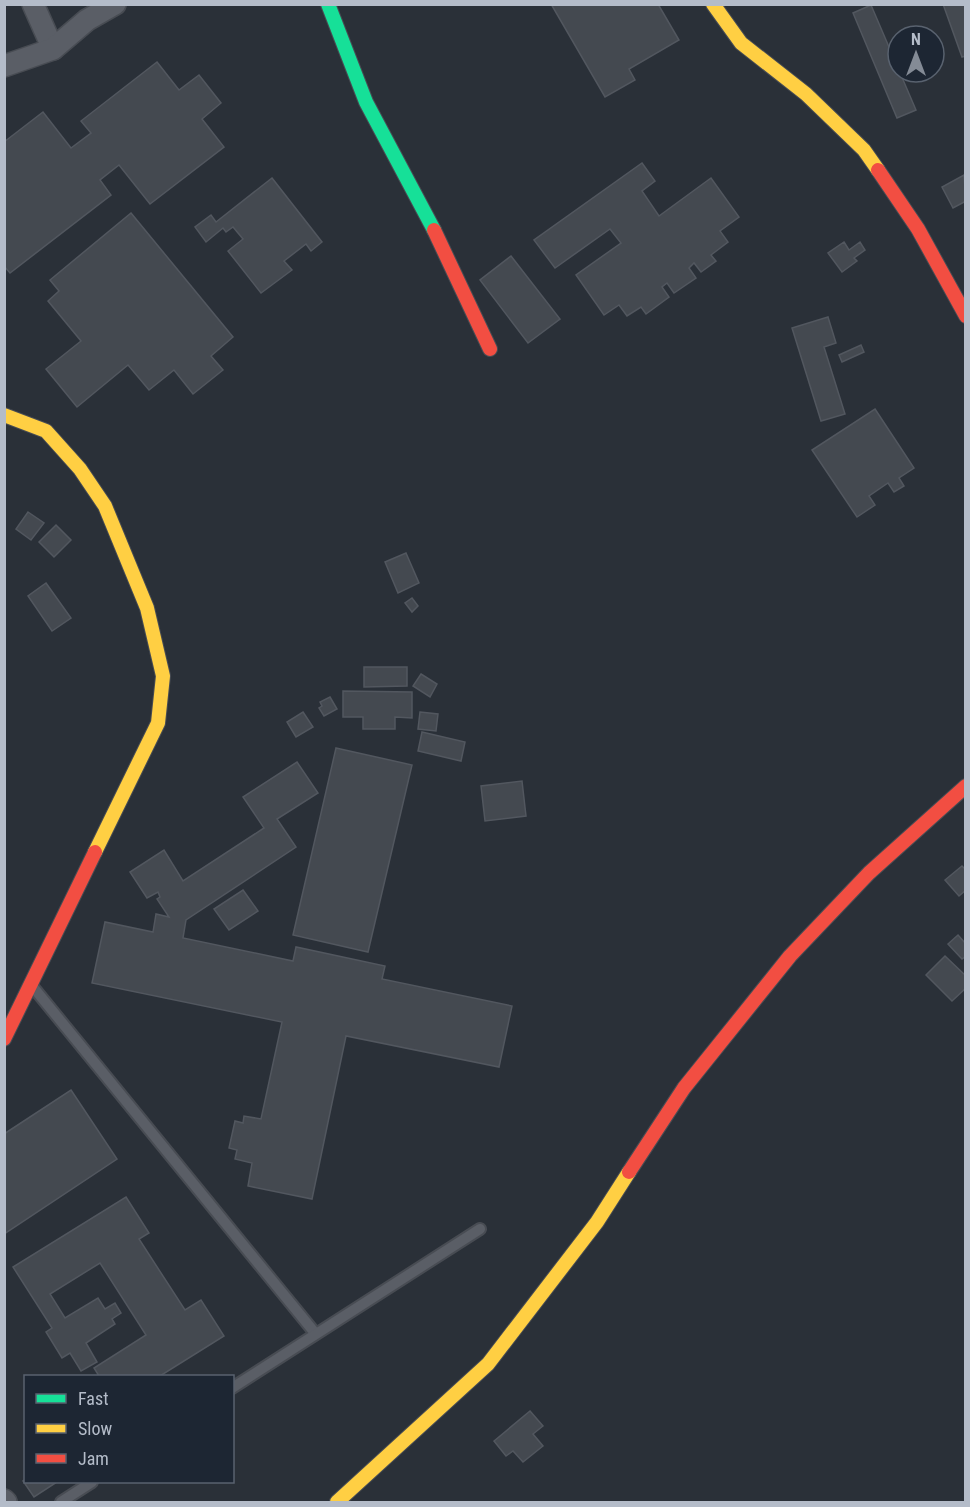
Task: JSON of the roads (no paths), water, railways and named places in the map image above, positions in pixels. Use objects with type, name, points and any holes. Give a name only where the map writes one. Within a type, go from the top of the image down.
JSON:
[{"type":"street","points":[[33,4],[53,49]]},
{"type":"street","points":[[4,66],[53,49],[87,20],[115,4]]},
{"type":"street","points":[[328,4],[366,102],[454,268],[490,349]]},
{"type":"street","points":[[713,4],[741,42],[806,94],[864,150],[918,229],[966,316]]},
{"type":"street","points":[[4,415],[46,431],[80,469],[105,506],[147,608],[163,676],[158,723],[4,1040]]},
{"type":"street","points":[[337,1503],[488,1364],[597,1222],[684,1088],[790,956],[869,873],[966,786]]},
{"type":"lane","points":[[31,985],[315,1333]]},
{"type":"lane","points":[[234,1387],[480,1229]]},
{"type":"lane","points":[[61,1503],[91,1483]]}]
